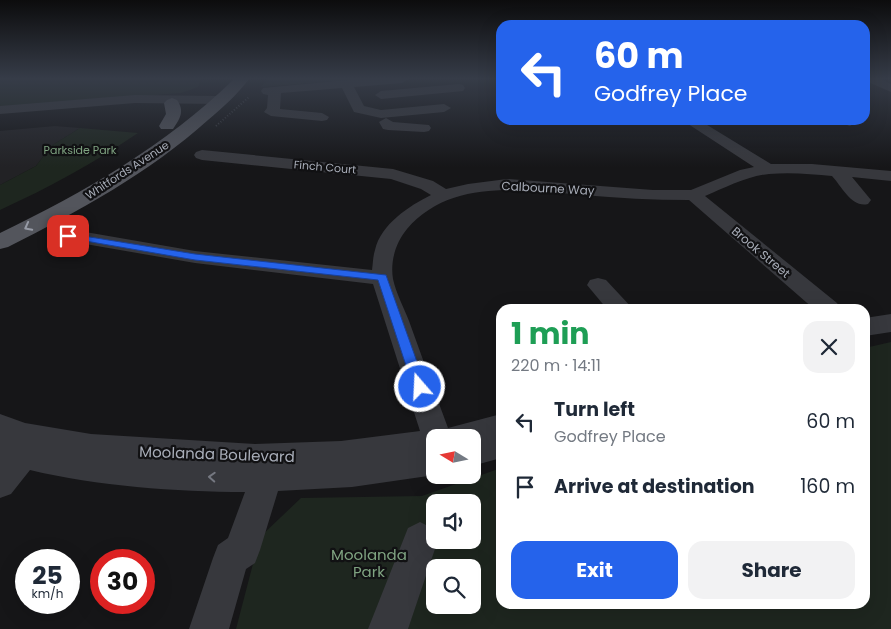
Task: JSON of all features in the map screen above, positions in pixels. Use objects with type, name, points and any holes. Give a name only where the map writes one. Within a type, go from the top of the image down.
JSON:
[{"type":"main road","points":[[167,126],[174,114],[174,108]]},
{"type":"main road","name":"Whitfords Avenue","points":[[1,238],[97,172],[197,108]]},
{"type":"main road","name":"Whitfords Avenue","points":[[1,238],[75,203],[120,176],[172,140],[202,108]]},
{"type":"street","points":[[0,111],[30,108]]},
{"type":"street","points":[[0,111],[41,108]]},
{"type":"street","points":[[274,108],[271,112],[322,117]]},
{"type":"street","points":[[359,108],[381,114],[440,108]]},
{"type":"street","points":[[381,114],[388,126],[424,128]]},
{"type":"street","points":[[697,125],[768,169]]},
{"type":"street","name":"Finch Court","points":[[202,155],[392,174],[427,185],[444,195]]},
{"type":"street","name":"Calbourne Way","points":[[434,429],[382,278],[385,249],[392,236],[407,218],[444,195],[488,186],[524,184],[653,195],[693,195],[746,174],[768,169],[891,176]]},
{"type":"street","points":[[838,172],[862,200]]},
{"type":"street","name":"Brook Street","points":[[693,195],[823,304]]},
{"type":"street","points":[[68,236],[195,257],[382,278]]},
{"type":"street","points":[[598,286],[616,304]]},
{"type":"street","points":[[870,312],[891,309]]},
{"type":"street","points":[[870,326],[891,323]]},
{"type":"street","points":[[481,432],[496,428]]},
{"type":"street","name":"Moolanda Boulevard","points":[[14,445],[63,462],[204,477],[341,455],[426,444]]},
{"type":"street","points":[[0,483],[14,445]]},
{"type":"street","points":[[481,450],[496,446]]},
{"type":"street","name":"Moolanda Boulevard","points":[[260,468],[358,471],[426,461]]},
{"type":"street","points":[[209,629],[231,558],[242,550],[260,468]]},
{"type":"street","points":[[388,629],[420,540]]},
{"type":"shaded area","points":[[55,126],[80,128],[51,146],[36,166],[0,185],[0,131]]},
{"type":"green space","name":"Parkside Park","points":[[80,128],[138,133],[104,155],[36,193],[0,210],[0,185],[36,166],[51,146]]},
{"type":"green space","name":"Moolanda Park","points":[[891,342],[891,629],[236,629],[260,537],[301,498],[426,495],[426,549],[481,549],[481,494],[428,494],[456,484],[481,484],[481,475],[496,470],[496,609],[870,609],[870,347]]},
{"type":"route","points":[[68,236],[195,257],[382,278],[420,387]]}]
